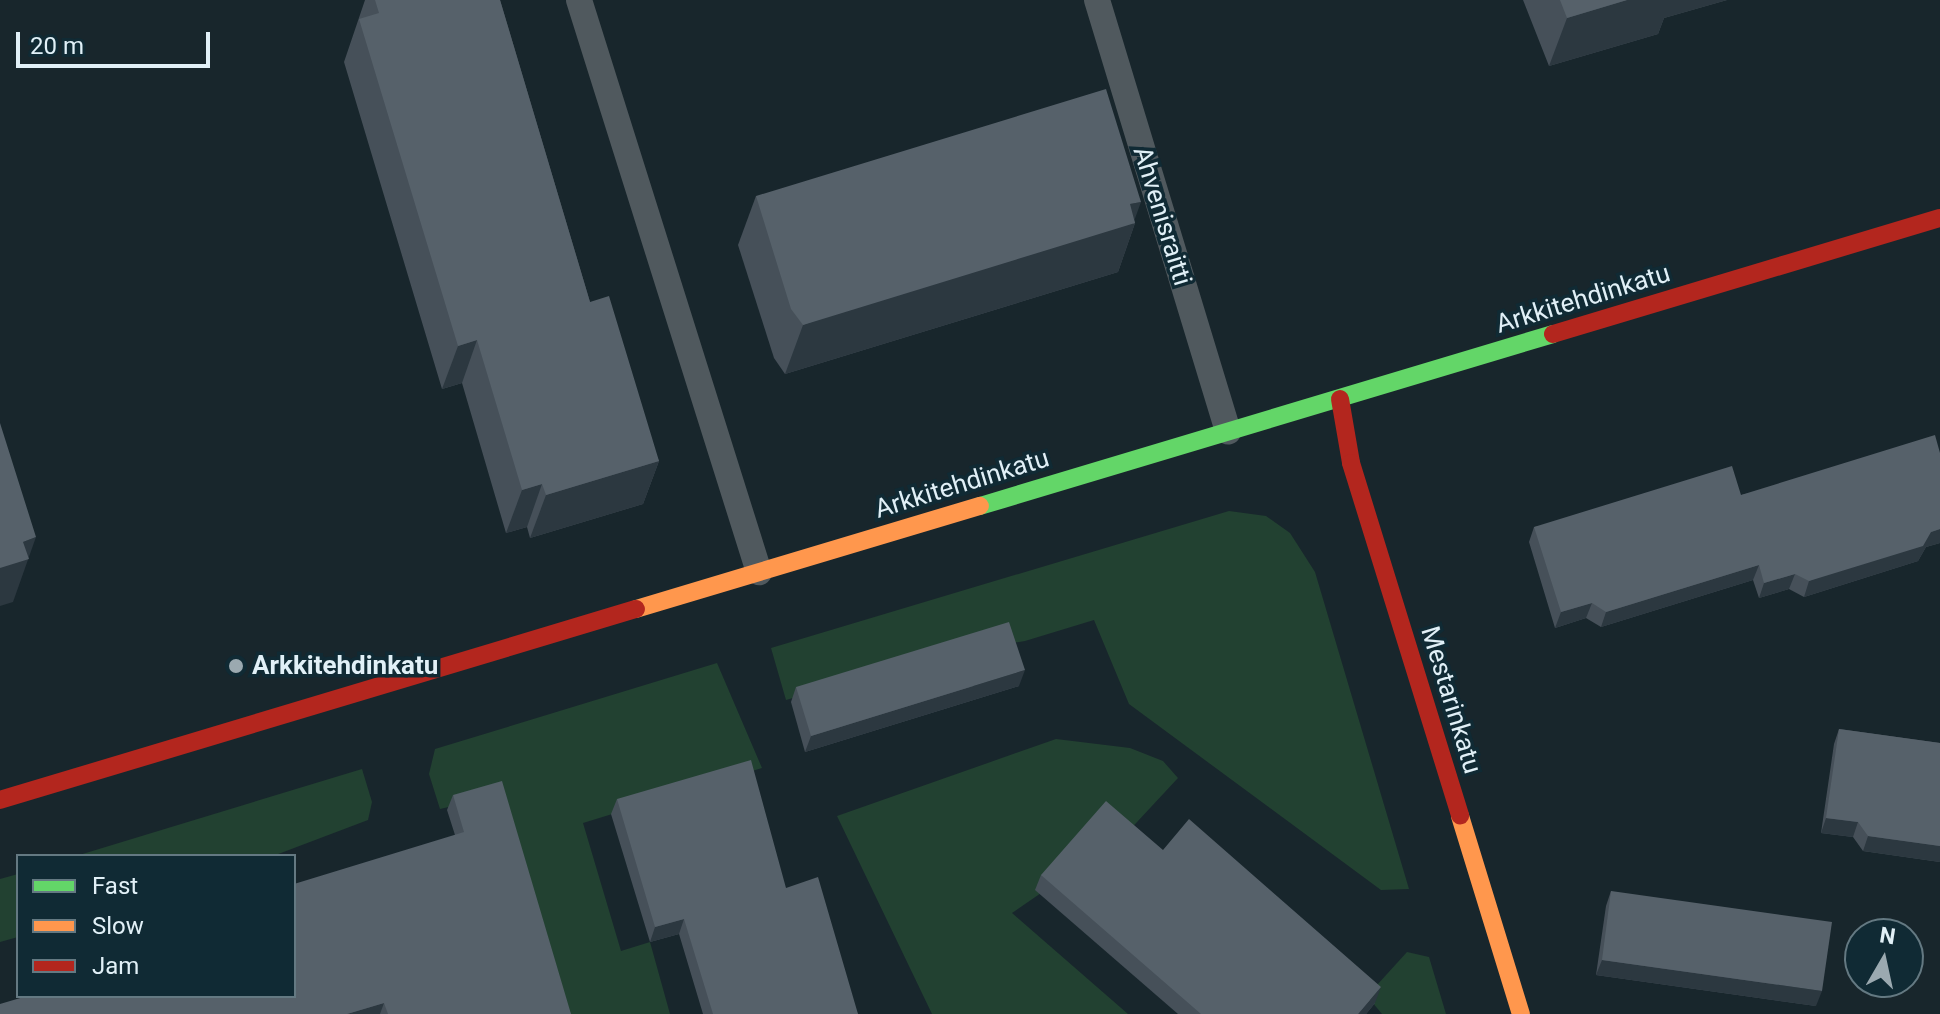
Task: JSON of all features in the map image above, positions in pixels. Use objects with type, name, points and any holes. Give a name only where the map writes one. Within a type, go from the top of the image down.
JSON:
[{"type":"street","name":"Arkkitehdinkatu","points":[[0,800],[1940,218]]},
{"type":"street","name":"Mestarinkatu","points":[[1340,399],[1351,463],[1521,1014]]},
{"type":"lane","points":[[579,0],[759,572]]},
{"type":"lane","name":"Ahvenisraitti","points":[[1097,0],[1228,432]]},
{"type":"green space","points":[[1229,511],[1266,516],[1290,533],[1315,572],[1409,889],[1381,890],[1129,704],[1094,620],[1025,641],[1006,644],[1003,637],[786,700],[771,648]]},
{"type":"green space","points":[[717,663],[762,768],[583,823],[621,951],[650,942],[670,1014],[561,1014],[496,796],[440,809],[429,774],[435,749]]},
{"type":"green space","points":[[1056,739],[1130,748],[1163,761],[1178,778],[1124,836],[1012,913],[1128,1014],[932,1014],[837,816]]},
{"type":"green space","points":[[362,769],[372,802],[368,820],[278,854],[83,854]]},
{"type":"green space","points":[[16,875],[16,938],[0,942],[0,879]]},
{"type":"green space","points":[[1407,952],[1429,957],[1446,1014],[1382,1014],[1367,996]]},
{"type":"building","points":[[375,0],[500,0],[590,302],[609,296],[659,461],[546,495],[542,484],[522,490],[477,340],[458,346],[359,19],[379,13]]},
{"type":"building","points":[[1560,0],[1627,0],[1567,18]]},
{"type":"building","points":[[1106,89],[1141,202],[1130,204],[1135,223],[803,325],[791,309],[756,196]]},
{"type":"building","points":[[0,423],[36,537],[23,542],[29,559],[0,568]]},
{"type":"building","points":[[1935,435],[1940,453],[1940,529],[1931,532],[1923,546],[1809,581],[1795,574],[1764,583],[1759,565],[1606,612],[1592,603],[1561,612],[1534,527],[1732,466],[1741,495]]},
{"type":"building","points":[[1009,622],[1025,670],[811,736],[796,687]]},
{"type":"building","points":[[1839,729],[1940,743],[1940,846],[1868,836],[1858,822],[1826,818]]},
{"type":"building","points":[[751,760],[786,888],[818,877],[858,1014],[713,1014],[684,919],[655,927],[617,799]]},
{"type":"building","points":[[502,781],[571,1014],[388,1014],[384,1003],[347,1014],[0,1014],[0,1004],[20,998],[296,998],[296,883],[464,832],[453,795]]},
{"type":"building","points":[[1106,801],[1163,850],[1189,819],[1381,987],[1358,1014],[1201,1014],[1041,875]]},
{"type":"building","points":[[1611,891],[1832,922],[1822,991],[1602,960]]},
{"type":"traffic: fast","points":[[980,506],[1553,334]]},
{"type":"traffic: slow","points":[[636,609],[980,506]]},
{"type":"traffic: slow","points":[[1460,816],[1521,1014]]},
{"type":"traffic: jam","points":[[1553,334],[1940,218]]},
{"type":"traffic: jam","points":[[1340,399],[1351,463],[1460,816]]},
{"type":"traffic: jam","points":[[0,800],[636,609]]},
{"type":"place","name":"Arkkitehdinkatu","points":[[236,666]]}]
